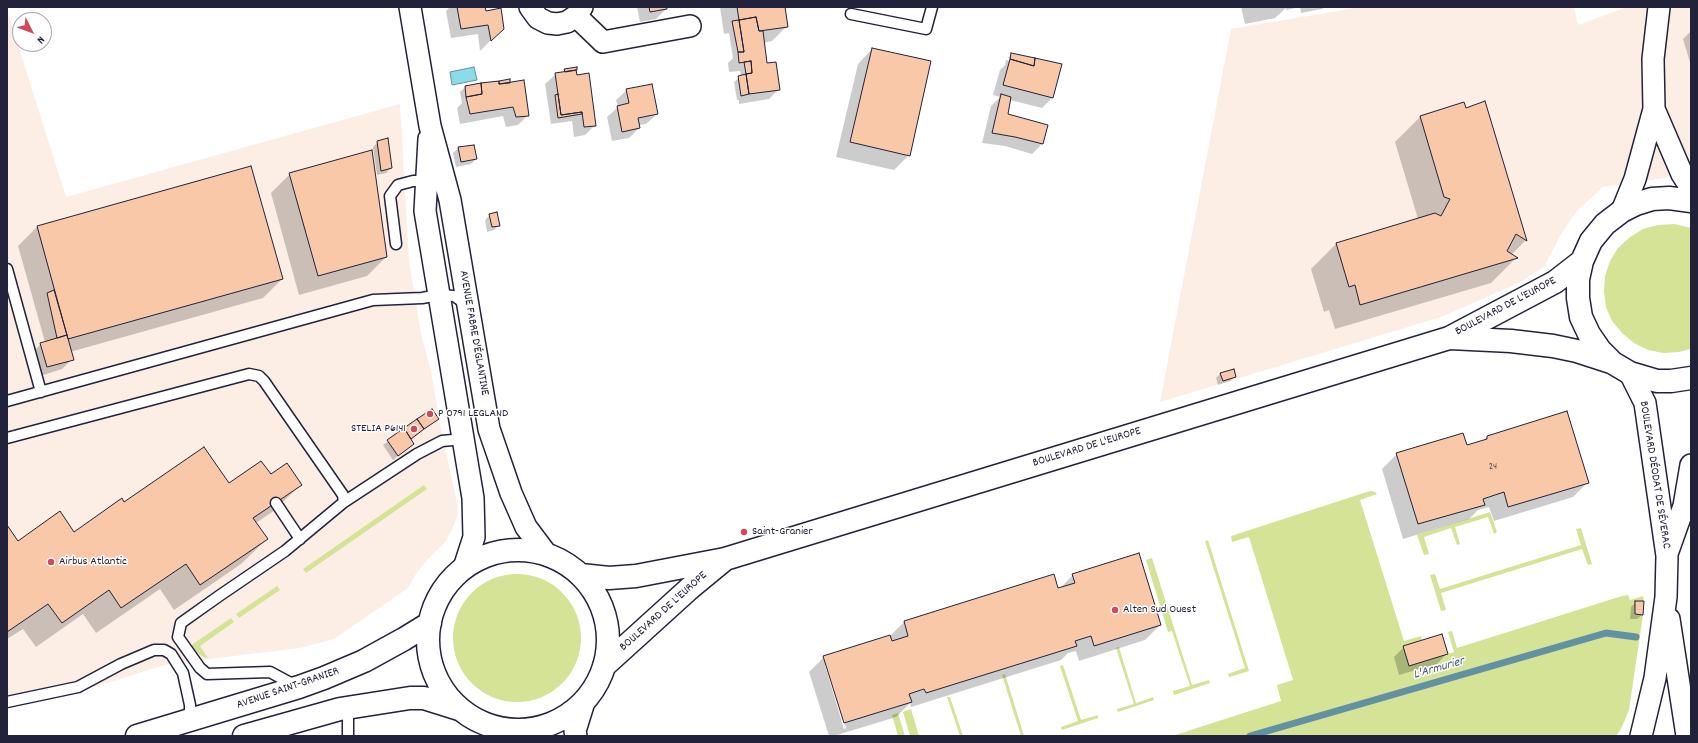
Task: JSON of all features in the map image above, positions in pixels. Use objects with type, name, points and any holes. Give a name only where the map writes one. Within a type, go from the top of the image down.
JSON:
[{"type":"street","name":"AVENUE FABRE D'ÉGLANTINE","points":[[410,7],[430,126],[450,200],[490,429],[511,493],[526,527],[547,555]]},
{"type":"street","points":[[530,7],[538,18],[548,23],[557,24],[567,22],[579,12],[603,42],[690,26]]},
{"type":"street","points":[[1622,211],[1635,179],[1654,109],[1653,59],[1659,7]]},
{"type":"street","points":[[1654,109],[1682,174],[1691,188]]},
{"type":"street","name":"AVENUE FABRE D'ÉGLANTINE","points":[[430,126],[425,181],[425,211],[473,498],[474,537],[464,568]]},
{"type":"street","name":"BOULEVARD DE L'EUROPE","points":[[1622,368],[1596,345],[1581,317],[1578,298],[1578,279],[1582,261],[1591,241],[1605,224],[1622,211],[1636,204],[1652,199],[1668,198],[1691,201]]},
{"type":"street","name":"BOULEVARD DE L'EUROPE","points":[[581,575],[609,578],[636,576],[725,559],[1449,338],[1556,282],[1582,261]]},
{"type":"street","name":"BOULEVARD DE L'EUROPE","points":[[1449,338],[1511,340],[1553,346],[1577,351],[1657,381],[1671,381],[1691,378]]},
{"type":"street","name":"BOULEVARD DÉODAT DE SÉVERAC","points":[[1622,368],[1645,403],[1667,556],[1666,597],[1654,678],[1641,736]]},
{"type":"street","name":"BOULEVARD DÉODAT DE SÉVERAC","points":[[1667,556],[1684,506],[1691,465]]},
{"type":"street","points":[[459,709],[443,691],[433,670],[428,646],[430,623],[434,607],[442,592],[452,579],[464,568],[483,557],[504,551],[526,550],[547,555],[565,563],[581,575],[594,590],[603,608],[608,627],[608,647],[604,666],[599,679],[584,702],[575,731],[576,736]]},
{"type":"street","name":"BOULEVARD DE L'EUROPE","points":[[604,666],[690,588],[725,559]]},
{"type":"street","name":"BOULEVARD DÉODAT DE SÉVERAC","points":[[1666,597],[1687,736]]},
{"type":"street","name":"AVENUE SAINT-GRANIER","points":[[137,736],[299,687],[364,661],[430,623]]},
{"type":"street","points":[[244,736],[287,723],[348,708],[410,698],[424,698],[459,709],[483,724],[512,733],[531,730],[550,724],[569,715],[584,702]]},
{"type":"lane","points":[[851,14],[926,29],[932,7]]},
{"type":"lane","points":[[396,244],[390,196],[398,185],[413,181],[425,181]]},
{"type":"lane","points":[[7,269],[41,392]]},
{"type":"lane","points":[[7,401],[373,300],[422,298],[439,295],[454,296],[469,307]]},
{"type":"lane","points":[[7,438],[249,374],[259,376],[264,381],[343,495],[344,502]]},
{"type":"lane","points":[[299,687],[270,672],[207,674],[200,668],[178,637],[181,623],[300,539],[344,502],[417,454],[442,441],[462,439]]},
{"type":"lane","points":[[276,503],[300,539]]},
{"type":"lane","points":[[7,702],[78,687],[127,661],[154,650],[164,650],[171,654],[183,673],[190,705],[190,720]]},
{"type":"lane","points":[[348,708],[348,736]]},
{"type":"shaded area","points":[[1361,7],[1574,7],[1578,25],[1627,7],[1691,7],[1691,174],[1603,187],[1577,211],[1561,234],[1544,267],[1519,283],[1441,317],[1160,402],[1231,29]]},
{"type":"shaded area","points":[[7,10],[12,26],[12,52],[20,52],[66,197],[400,104],[409,261],[421,334],[431,371],[439,419],[458,508],[457,517],[446,541],[425,562],[408,588],[334,639],[300,648],[168,664],[65,696],[7,707]]},
{"type":"green space","points":[[1674,224],[1691,228],[1691,349],[1679,352],[1663,353],[1648,350],[1634,343],[1622,333],[1612,321],[1606,307],[1604,291],[1605,276],[1610,261],[1618,248],[1630,237],[1643,229],[1658,225]]},
{"type":"green space","points":[[424,485],[427,489],[306,573],[303,569]]},
{"type":"green space","points":[[1370,491],[1377,494],[1360,500],[1404,641],[1421,636],[1422,640],[1403,646],[1409,666],[1454,652],[1448,632],[1452,631],[1457,648],[1622,596],[1628,595],[1630,600],[1643,596],[1644,601],[1635,601],[1635,614],[1643,615],[1629,710],[1621,729],[1616,736],[1172,736],[1281,701],[1277,685],[1293,680],[1249,537],[1232,542],[1231,536]]},
{"type":"green space","points":[[1490,512],[1497,532],[1494,534],[1488,517],[1455,527],[1460,544],[1457,545],[1451,528],[1424,537],[1429,554],[1424,555],[1417,535]]},
{"type":"green space","points":[[1581,528],[1592,564],[1588,565],[1582,549],[1441,593],[1446,610],[1441,611],[1430,575],[1435,574],[1440,589],[1581,545],[1576,529]]},
{"type":"green space","points":[[1208,540],[1249,671],[1229,677],[1228,674],[1245,668],[1205,541]]},
{"type":"green space","points":[[1152,558],[1192,685],[1209,680],[1210,683],[1174,695],[1173,691],[1190,686],[1172,631],[1168,632],[1146,560]]},
{"type":"green space","points":[[517,574],[541,579],[562,593],[576,614],[581,638],[576,662],[562,683],[541,697],[517,702],[493,697],[472,683],[458,662],[453,638],[458,614],[472,593],[493,579]]},
{"type":"green space","points":[[277,586],[280,590],[239,618],[236,614]]},
{"type":"green space","points":[[231,618],[234,622],[200,646],[208,658],[203,657],[190,646]]},
{"type":"green space","points":[[1119,647],[1136,703],[1153,697],[1154,700],[1118,712],[1117,709],[1134,704],[1116,648]]},
{"type":"green space","points":[[1063,665],[1081,720],[1098,715],[1098,718],[1062,730],[1061,727],[1078,721],[1060,666]]},
{"type":"green space","points":[[1005,674],[1024,736],[1021,736],[1002,675]]},
{"type":"green space","points":[[947,697],[950,697],[963,736],[960,736]]},
{"type":"green space","points":[[911,709],[919,736],[910,736],[903,712]]},
{"type":"green space","points":[[898,713],[905,736],[898,736],[892,715]]},
{"type":"water","points":[[474,67],[477,80],[452,85],[450,72]]},
{"type":"building","points":[[457,7],[485,7],[486,11],[501,8],[504,29],[491,41],[488,25],[461,29]]},
{"type":"building","points":[[649,7],[667,7],[667,9],[650,12]]},
{"type":"building","points":[[737,7],[785,7],[788,27],[759,31],[756,17],[739,20]]},
{"type":"building","points":[[756,17],[759,31],[763,31],[767,63],[776,62],[780,90],[749,94],[746,74],[752,73],[751,61],[739,63],[738,52],[744,52],[739,20]]},
{"type":"building","points":[[739,20],[744,52],[738,52],[732,21]]},
{"type":"building","points":[[872,48],[931,61],[910,156],[850,142]]},
{"type":"building","points":[[1011,53],[1035,58],[1034,66],[1010,59]]},
{"type":"building","points":[[1035,58],[1062,64],[1053,98],[1003,85],[1010,59],[1034,66]]},
{"type":"building","points":[[751,61],[752,73],[746,74],[744,62]]},
{"type":"building","points":[[577,67],[577,70],[565,72],[564,69]]},
{"type":"building","points":[[576,70],[577,75],[589,73],[596,126],[584,127],[582,112],[561,115],[555,73]]},
{"type":"building","points":[[746,74],[749,94],[741,96],[738,76]]},
{"type":"building","points":[[510,79],[510,83],[499,84],[499,81]]},
{"type":"building","points":[[524,80],[529,116],[516,117],[513,107],[470,114],[466,97],[482,94],[481,83],[499,81],[499,84]]},
{"type":"building","points":[[481,83],[482,94],[466,97],[465,86]]},
{"type":"building","points":[[652,84],[658,114],[638,118],[640,128],[622,132],[617,106],[629,103],[626,89]]},
{"type":"building","points":[[558,94],[561,115],[582,112],[582,114],[558,118],[555,95]]},
{"type":"building","points":[[1001,94],[1011,97],[1008,114],[1048,125],[1043,144],[992,133]]},
{"type":"building","points":[[1485,101],[1527,241],[1516,234],[1507,251],[1518,258],[1360,305],[1355,285],[1349,287],[1336,243],[1435,213],[1441,216],[1450,199],[1444,197],[1420,116],[1464,102],[1466,108]]},
{"type":"building","points":[[388,138],[392,168],[381,171],[377,141]]},
{"type":"building","points":[[474,145],[477,159],[461,162],[458,147]]},
{"type":"building","points":[[372,150],[387,257],[318,276],[289,173]]},
{"type":"building","points":[[251,166],[283,279],[68,339],[37,226]]},
{"type":"building","points":[[497,212],[500,226],[492,227],[489,214]]},
{"type":"building","points":[[54,290],[67,335],[57,338],[47,293]]},
{"type":"building","points":[[67,335],[74,360],[47,367],[40,343]]},
{"type":"building","points":[[1234,369],[1236,377],[1223,381],[1220,373]]},
{"type":"building","name":"P 0791 LEGLAND","points":[[432,409],[439,419],[424,429],[417,419]]},
{"type":"building","points":[[1567,411],[1589,483],[1508,507],[1504,492],[1483,499],[1485,505],[1418,524],[1396,453],[1463,433],[1467,445],[1487,439],[1487,436]]},
{"type":"building","name":"STELIA P6141","points":[[417,419],[424,429],[411,439],[404,428]]},
{"type":"building","points":[[404,428],[414,444],[398,456],[387,440]]},
{"type":"building","points":[[204,447],[229,483],[261,461],[271,474],[287,463],[302,485],[253,518],[268,539],[200,585],[186,564],[121,608],[109,590],[62,623],[48,604],[7,632],[7,525],[18,541],[60,511],[74,532],[122,498],[124,502]]},
{"type":"building","points":[[1139,553],[1161,625],[1094,646],[1091,636],[1075,641],[1077,646],[926,693],[924,689],[909,694],[912,702],[844,723],[823,656],[890,635],[892,641],[908,636],[904,621],[1054,574],[1058,588],[1075,583],[1072,574]]},
{"type":"building","points":[[1635,601],[1644,601],[1643,615],[1635,614]]},
{"type":"building","points":[[1442,634],[1448,654],[1409,666],[1403,646]]},
{"type":"waterway","name":"L'Armurier","points":[[1250,736],[1606,633],[1636,637]]},
{"type":"place","name":"P 0791 LEGLAND","points":[[430,414]]},
{"type":"place","name":"STELIA P6141","points":[[414,429]]},
{"type":"place","name":"Saint-Granier","points":[[744,532]]},
{"type":"place","name":"Airbus Atlantic","points":[[51,562]]},
{"type":"place","name":"Alten Sud Ouest","points":[[1115,610]]}]
